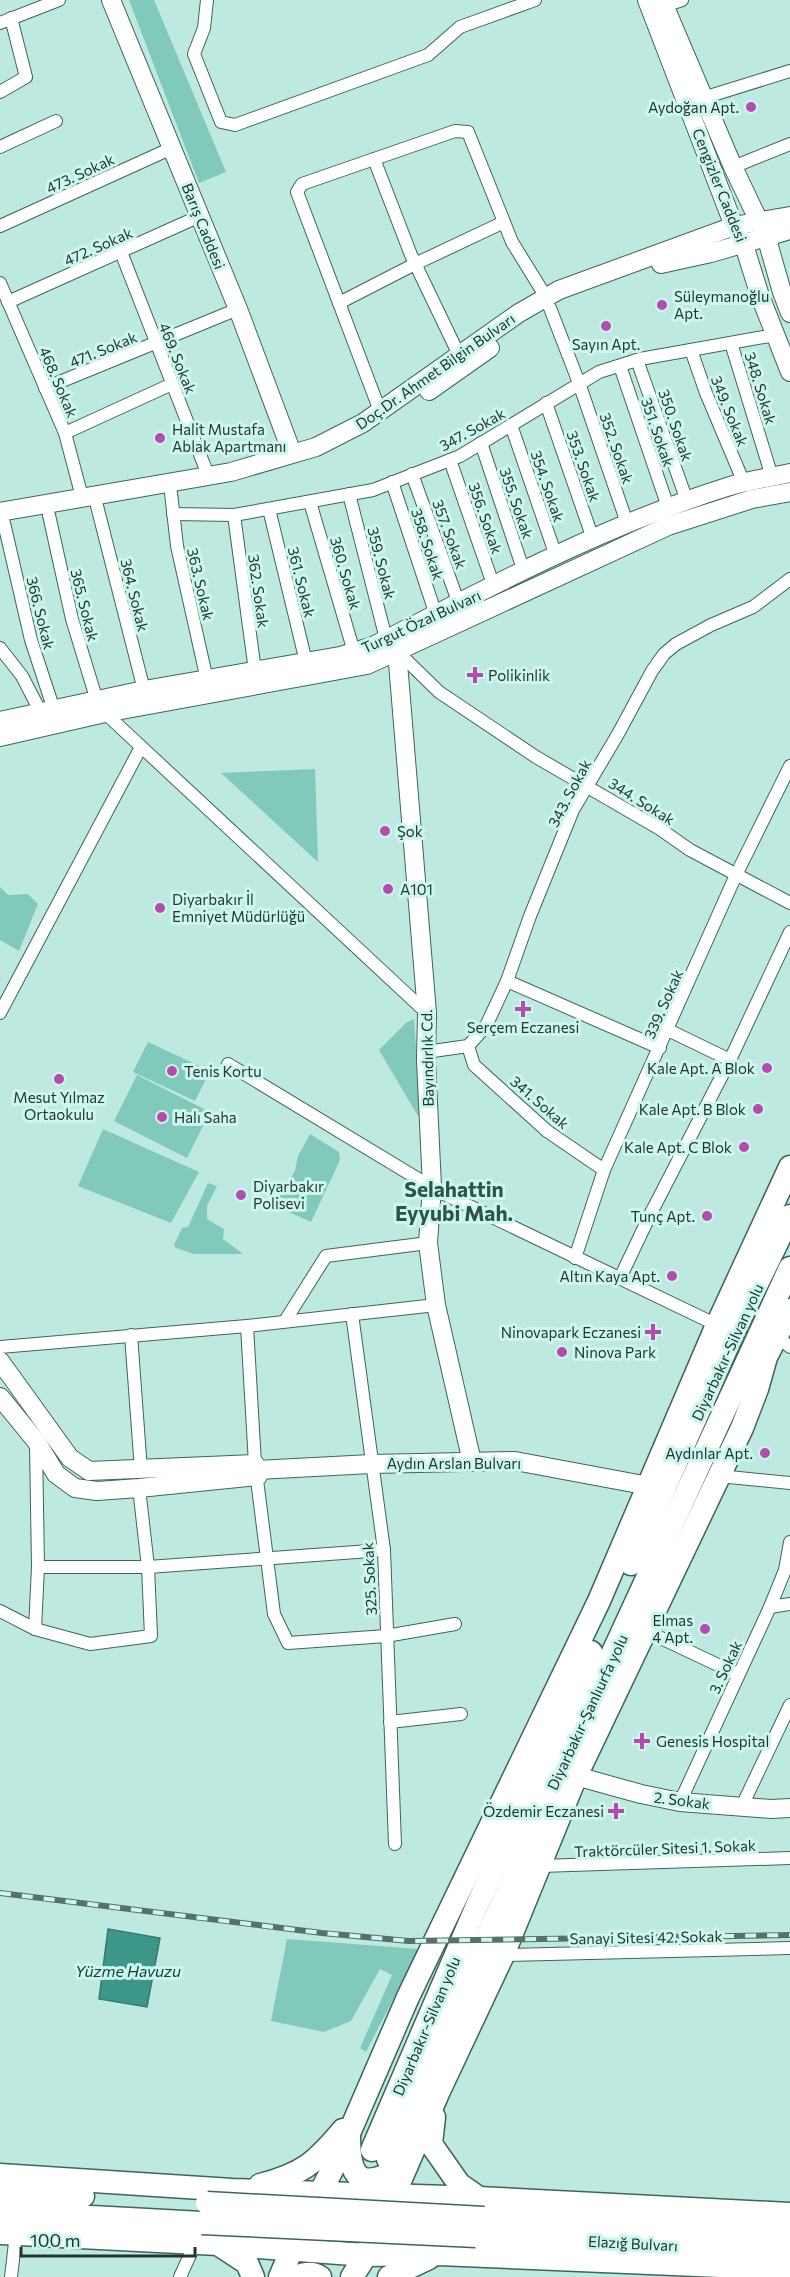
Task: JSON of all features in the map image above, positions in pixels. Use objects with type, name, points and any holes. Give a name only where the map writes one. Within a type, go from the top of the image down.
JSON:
[{"type":"highway","points":[[540,1764],[657,1487],[717,1325],[790,1167]]},
{"type":"highway","name":"Diyarbakır-Silvan yolu","points":[[657,1487],[790,1216]]},
{"type":"highway","name":"Diyarbakır-Şanlıurfa yolu","points":[[389,2158],[591,1700],[790,1268]]},
{"type":"highway","points":[[353,2122],[351,2165],[365,2179],[374,2181],[384,2178],[389,2158],[439,2091],[503,1955],[576,1776],[742,1428],[758,1389],[766,1357],[783,1342],[790,1310]]},
{"type":"highway","points":[[280,2277],[321,2193],[408,1997],[599,1601],[657,1487]]},
{"type":"highway","points":[[540,1764],[561,1680]]},
{"type":"highway","name":"Diyarbakır-Silvan yolu","points":[[389,2158],[479,1902],[540,1764]]},
{"type":"highway","points":[[439,2091],[431,2144],[480,2217]]},
{"type":"highway","points":[[232,2190],[285,2178],[302,2169],[320,2157],[353,2122]]},
{"type":"highway","points":[[352,2277],[366,2255],[394,2195],[389,2158]]},
{"type":"highway","points":[[0,2175],[232,2190],[394,2195],[480,2217]]},
{"type":"highway","points":[[0,2191],[201,2223],[218,2244],[247,2263],[253,2277]]},
{"type":"highway","points":[[0,2212],[201,2223]]},
{"type":"highway","points":[[8,2234],[201,2223],[790,2214]]},
{"type":"highway","name":"Elazığ Bulvarı","points":[[480,2217],[790,2230]]},
{"type":"highway","name":"Elazığ Bulvarı","points":[[480,2217],[790,2251]]},
{"type":"highway","points":[[218,2244],[366,2255],[439,2254],[790,2269]]},
{"type":"highway","points":[[389,2277],[439,2254]]},
{"type":"highway","points":[[296,2277],[303,2274],[315,2274],[320,2277]]},
{"type":"main road","name":"Barış Caddesi","points":[[111,0],[238,309],[292,453]]},
{"type":"main road","name":"Cengizler Caddesi","points":[[658,2],[733,167],[764,229],[790,313]]},
{"type":"main road","name":"Cengizler Caddesi","points":[[658,2],[734,226],[744,244],[790,372]]},
{"type":"main road","name":"Doç.Dr. Ahmet Bilgin Bulvarı","points":[[1,520],[82,497],[231,472],[316,447],[363,423],[519,313],[668,261],[744,244],[764,229],[790,216]]},
{"type":"main road","name":"Doç.Dr. Ahmet Bilgin Bulvarı","points":[[1,520],[49,515],[229,484],[314,458],[368,434],[537,314],[569,286],[734,226],[790,230]]},
{"type":"main road","name":"Turgut Özal Bulvarı","points":[[0,721],[48,711],[101,707],[367,665],[436,615],[627,523],[744,483],[790,473]]},
{"type":"main road","name":"Turgut Özal Bulvarı","points":[[0,737],[101,707],[144,690],[392,645],[668,526],[752,499],[790,492]]},
{"type":"main road","name":"Bayındırlık Cd.","points":[[392,645],[427,1013],[426,1052],[432,1187],[428,1243],[436,1305],[472,1462]]},
{"type":"main road","points":[[2,1364],[70,1458],[89,1471],[257,1470]]},
{"type":"main road","name":"Aydın Arslan Bulvarı","points":[[0,1397],[36,1440],[56,1474],[75,1488],[97,1491],[139,1488],[257,1470],[371,1464],[515,1461],[657,1487]]},
{"type":"main road","points":[[651,1621],[665,1542]]},
{"type":"main road","name":"2. Sokak","points":[[576,1776],[680,1802],[771,1809],[790,1808]]},
{"type":"street","points":[[0,92],[26,77],[6,21],[60,0]]},
{"type":"street","points":[[207,0],[204,28],[194,54],[221,122],[235,125],[428,55],[460,27],[535,0]]},
{"type":"street","points":[[658,2],[682,0]]},
{"type":"street","points":[[703,98],[790,71]]},
{"type":"street","points":[[0,147],[56,121]]},
{"type":"street","name":"352. Sokak","points":[[374,159],[455,130],[468,132],[512,242],[548,302],[579,383],[627,523]]},
{"type":"street","points":[[733,167],[790,144]]},
{"type":"street","name":"473. Sokak","points":[[0,226],[172,148]]},
{"type":"street","points":[[380,411],[297,192],[302,184],[374,159],[415,264],[459,355]]},
{"type":"street","name":"472. Sokak","points":[[8,302],[200,216]]},
{"type":"street","points":[[339,303],[504,222]]},
{"type":"street","name":"469. Sokak","points":[[122,252],[208,475]]},
{"type":"street","name":"468. Sokak","points":[[0,283],[65,433],[82,497]]},
{"type":"street","name":"471. Sokak","points":[[45,388],[238,309]]},
{"type":"street","name":"347. Sokak","points":[[173,514],[234,515],[373,490],[450,460],[599,372],[637,360],[775,335]]},
{"type":"street","name":"348. Sokak","points":[[732,343],[772,477]]},
{"type":"street","name":"349. Sokak","points":[[691,350],[706,393],[744,483]]},
{"type":"street","name":"350. Sokak","points":[[637,360],[687,501]]},
{"type":"street","name":"351. Sokak","points":[[620,366],[669,507]]},
{"type":"street","points":[[65,433],[172,384]]},
{"type":"street","name":"353. Sokak","points":[[546,403],[593,539]]},
{"type":"street","name":"354. Sokak","points":[[511,424],[556,556]]},
{"type":"street","name":"355. Sokak","points":[[481,443],[524,572]]},
{"type":"street","name":"356. Sokak","points":[[450,460],[494,587]]},
{"type":"street","name":"357. Sokak","points":[[412,474],[459,604]]},
{"type":"street","name":"358. Sokak","points":[[392,482],[436,615]]},
{"type":"street","name":"363. Sokak","points":[[171,494],[177,546],[207,680]]},
{"type":"street","name":"359. Sokak","points":[[350,494],[392,645]]},
{"type":"street","name":"360. Sokak","points":[[310,502],[354,652]]},
{"type":"street","name":"364. Sokak","points":[[98,506],[144,690]]},
{"type":"street","name":"361. Sokak","points":[[269,509],[306,662]]},
{"type":"street","name":"365. Sokak","points":[[49,515],[72,619],[101,707]]},
{"type":"street","name":"362. Sokak","points":[[234,515],[255,671]]},
{"type":"street","name":"366. Sokak","points":[[1,520],[48,711]]},
{"type":"street","name":"343. Sokak","points":[[468,1046],[486,1026],[507,981],[530,916],[573,810],[652,671],[664,654],[676,644],[711,625],[753,607],[790,579]]},
{"type":"street","name":"344. Sokak","points":[[392,645],[440,692],[536,757],[588,786],[690,850],[790,903]]},
{"type":"street","points":[[0,648],[48,711]]},
{"type":"street","points":[[101,707],[427,1013]]},
{"type":"street","points":[[0,1013],[141,747]]},
{"type":"street","name":"339. Sokak","points":[[575,1258],[604,1170],[736,874],[790,766]]},
{"type":"street","points":[[620,1278],[730,1060],[790,932]]},
{"type":"street","points":[[507,981],[660,1047]]},
{"type":"street","points":[[668,1030],[730,1060]]},
{"type":"street","points":[[426,1052],[468,1046]]},
{"type":"street","name":"341. Sokak","points":[[468,1046],[474,1065],[539,1124],[604,1170]]},
{"type":"street","points":[[228,1064],[432,1187],[717,1325]]},
{"type":"street","points":[[285,1321],[326,1256],[428,1243]]},
{"type":"street","points":[[0,1347],[247,1326],[436,1305]]},
{"type":"street","name":"325. Sokak","points":[[352,1314],[384,1550],[396,1844]]},
{"type":"street","points":[[247,1326],[257,1470],[274,1614],[288,1643],[386,1636],[454,1624]]},
{"type":"street","points":[[131,1335],[141,1470]]},
{"type":"street","points":[[35,1629],[38,1567],[36,1440]]},
{"type":"street","points":[[729,1477],[790,1483]]},
{"type":"street","points":[[0,1611],[35,1629],[90,1644],[151,1636],[148,1567],[139,1488]]},
{"type":"street","name":"3. Sokak","points":[[680,1802],[737,1674],[770,1607],[785,1570],[790,1542]]},
{"type":"street","points":[[38,1567],[148,1567],[384,1550]]},
{"type":"street","points":[[770,1607],[790,1604]]},
{"type":"street","points":[[651,1621],[737,1674]]},
{"type":"street","points":[[742,1806],[790,1705]]},
{"type":"street","points":[[390,1722],[460,1714]]},
{"type":"street","name":"Traktörcüler Sitesi 1. Sokak","points":[[540,1866],[790,1858]]},
{"type":"street","name":"Sanayi Sitesi 42. Sokak","points":[[503,1955],[790,1948]]},
{"type":"street","points":[[180,2277],[201,2223]]},
{"type":"street","points":[[8,2234],[11,2277]]},
{"type":"shaded area","points":[[129,0],[154,0],[226,172],[199,183]]},
{"type":"shaded area","points":[[315,769],[318,862],[221,773]]},
{"type":"shaded area","points":[[0,887],[8,895],[28,894],[38,904],[19,951],[0,940]]},
{"type":"shaded area","points":[[414,1019],[421,1121],[379,1050],[407,1022]]},
{"type":"shaded area","name":"Tenis Kortu","points":[[148,1042],[210,1071],[195,1101],[133,1072]]},
{"type":"shaded area","name":"Halı Saha","points":[[137,1075],[210,1112],[187,1158],[114,1121]]},
{"type":"shaded area","points":[[103,1129],[199,1172],[171,1223],[78,1186]]},
{"type":"shaded area","points":[[310,1134],[339,1152],[340,1160],[311,1222],[273,1205],[295,1171],[298,1156]]},
{"type":"shaded area","points":[[208,1183],[217,1186],[207,1206],[207,1219],[224,1229],[223,1239],[243,1254],[194,1254],[176,1248],[174,1245],[182,1228],[188,1227]]},
{"type":"shaded area","points":[[287,1939],[419,1949],[366,2052],[360,2048],[392,1975],[380,1969],[351,2021],[324,2032],[271,2021]]},
{"type":"water","name":"Yüzme Havuzu","points":[[108,1929],[160,1938],[147,2007],[99,1999]]},
{"type":"railway","points":[[0,1893],[322,1933],[409,1941],[790,1935]]},
{"type":"place","name":"Aydoğan Apt.","points":[[751,107]]},
{"type":"place","name":"Süleymanoğlu Apt.","points":[[662,305]]},
{"type":"place","name":"Sayın Apt.","points":[[606,326]]},
{"type":"place","name":"Halit Mustafa Ablak Apartmanı","points":[[160,438]]},
{"type":"place","name":"Polikinlik","points":[[475,675]]},
{"type":"place","name":"Şok","points":[[385,831]]},
{"type":"place","name":"A101","points":[[388,889]]},
{"type":"place","name":"Diyarbakır İl Emniyet Müdürlüğü","points":[[160,908]]},
{"type":"place","name":"Serçem Eczanesi","points":[[523,1009]]},
{"type":"place","name":"Kale Apt. A Blok","points":[[767,1068]]},
{"type":"place","name":"Tenis Kortu","points":[[172,1071]]},
{"type":"place","name":"Mesut Yılmaz Ortaokulu","points":[[59,1079]]},
{"type":"place","name":"Kale Apt. B Blok","points":[[758,1109]]},
{"type":"place","name":"Halı Saha","points":[[162,1117]]},
{"type":"place","name":"Kale Apt. C Blok","points":[[744,1147]]},
{"type":"place","name":"Diyarbakır Polisevi","points":[[241,1195]]},
{"type":"place","name":"Tunç Apt.","points":[[707,1216]]},
{"type":"place","name":"Altın Kaya Apt.","points":[[672,1276]]},
{"type":"place","name":"Ninovapark Eczanesi","points":[[653,1332]]},
{"type":"place","name":"Ninova Park","points":[[562,1352]]},
{"type":"place","name":"Aydınlar Apt.","points":[[765,1453]]},
{"type":"place","name":"Elmas 4 Apt.","points":[[705,1629]]},
{"type":"place","name":"Genesis Hospital","points":[[642,1741]]},
{"type":"place","name":"Özdemir Eczanesi","points":[[616,1811]]},
{"type":"district","name":"Selahattin Eyyubi Mah.","points":[[454,1200]]}]
